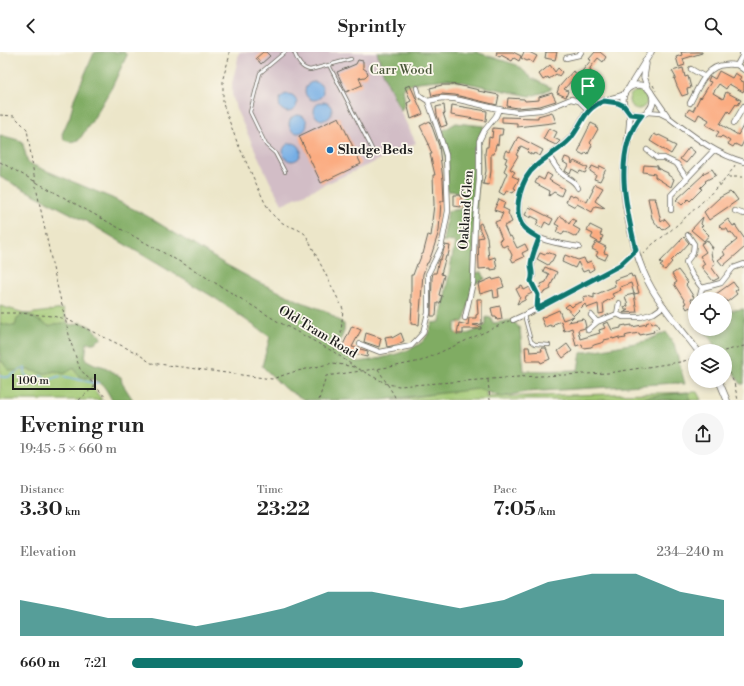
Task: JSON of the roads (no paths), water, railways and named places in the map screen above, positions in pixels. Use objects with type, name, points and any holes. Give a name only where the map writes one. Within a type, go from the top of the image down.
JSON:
[{"type":"street","points":[[566,58],[579,55],[581,52]]},
{"type":"street","points":[[651,52],[630,86],[627,88],[623,95],[622,101],[630,114],[624,173],[626,203],[638,250],[639,262],[649,283],[664,306],[693,344]]},
{"type":"street","points":[[737,65],[742,55]]},
{"type":"street","points":[[647,58],[644,77],[648,88]]},
{"type":"street","points":[[690,103],[711,69],[723,64],[737,65],[744,70]]},
{"type":"street","points":[[691,69],[705,77]]},
{"type":"street","points":[[630,86],[640,84],[648,88],[655,94],[668,116]]},
{"type":"street","name":"Oakland Glen","points":[[360,344],[380,352],[411,346],[423,333],[428,313],[428,274],[441,248],[448,211],[446,155],[428,102],[419,95],[417,88]]},
{"type":"street","points":[[627,144],[632,130],[653,102],[655,94]]},
{"type":"street","points":[[579,247],[539,238],[530,233],[522,224],[518,214],[518,206],[524,182],[528,173],[535,166],[569,140],[588,110],[596,104],[623,95]]},
{"type":"street","points":[[428,102],[442,98],[455,99],[517,112],[541,110],[571,99],[579,101],[588,110]]},
{"type":"street","points":[[604,101],[618,103],[624,106]]},
{"type":"street","points":[[734,124],[744,106]]},
{"type":"street","name":"Oakland Glen","points":[[465,318],[473,282],[475,222],[479,180],[479,141],[484,131],[496,116],[498,109]]},
{"type":"street","points":[[630,114],[660,112],[668,116],[714,150],[744,162]]},
{"type":"street","points":[[648,150],[657,158],[664,158],[677,164],[687,179]]},
{"type":"street","points":[[671,210],[671,195],[714,150]]},
{"type":"street","points":[[549,156],[559,171],[571,179],[578,188]]},
{"type":"street","points":[[736,211],[744,214]]},
{"type":"street","points":[[688,235],[694,244],[693,253],[686,262],[692,275],[702,288]]},
{"type":"street","points":[[533,276],[531,267],[532,258],[539,238]]},
{"type":"street","points":[[513,320],[524,316],[620,265],[638,250]]},
{"type":"street","points":[[702,288],[721,283],[733,268],[744,264]]},
{"type":"street","points":[[701,292],[702,288]]},
{"type":"street","points":[[617,314],[619,303]]},
{"type":"street","points":[[588,330],[597,322],[617,314],[623,316],[640,317],[654,313],[664,306]]},
{"type":"street","points":[[591,315],[597,322]]},
{"type":"street","points":[[722,388],[727,400]]},
{"type":"lane","points":[[285,52],[260,73],[250,112],[266,145],[275,153],[285,172]]},
{"type":"lane","points":[[294,52],[298,63],[303,69],[310,70],[351,59]]},
{"type":"lane","points":[[329,65],[373,152]]},
{"type":"lane","points":[[524,316],[531,341],[535,344],[549,345]]},
{"type":"water","points":[[310,82],[318,82],[323,87],[321,98],[318,100],[310,100],[305,95],[305,87]]},
{"type":"water","points":[[284,94],[292,94],[297,99],[295,110],[292,112],[284,112],[279,107],[279,99]]},
{"type":"water","points":[[323,102],[329,105],[332,111],[329,117],[323,120],[317,117],[314,111],[317,105]]},
{"type":"water","points":[[294,115],[302,115],[307,120],[305,131],[302,133],[294,133],[289,128],[289,120]]},
{"type":"water","points":[[288,143],[296,143],[301,148],[299,159],[296,161],[288,161],[283,156],[283,148]]},
{"type":"waterway","points":[[0,376],[7,377],[25,368],[25,375],[30,379],[42,376],[44,377],[45,381],[48,382],[55,377],[60,376],[98,383]]},
{"type":"place","name":"Sludge Beds","points":[[330,150]]},
{"type":"park label","name":"Carr Wood","points":[[401,70]]}]
